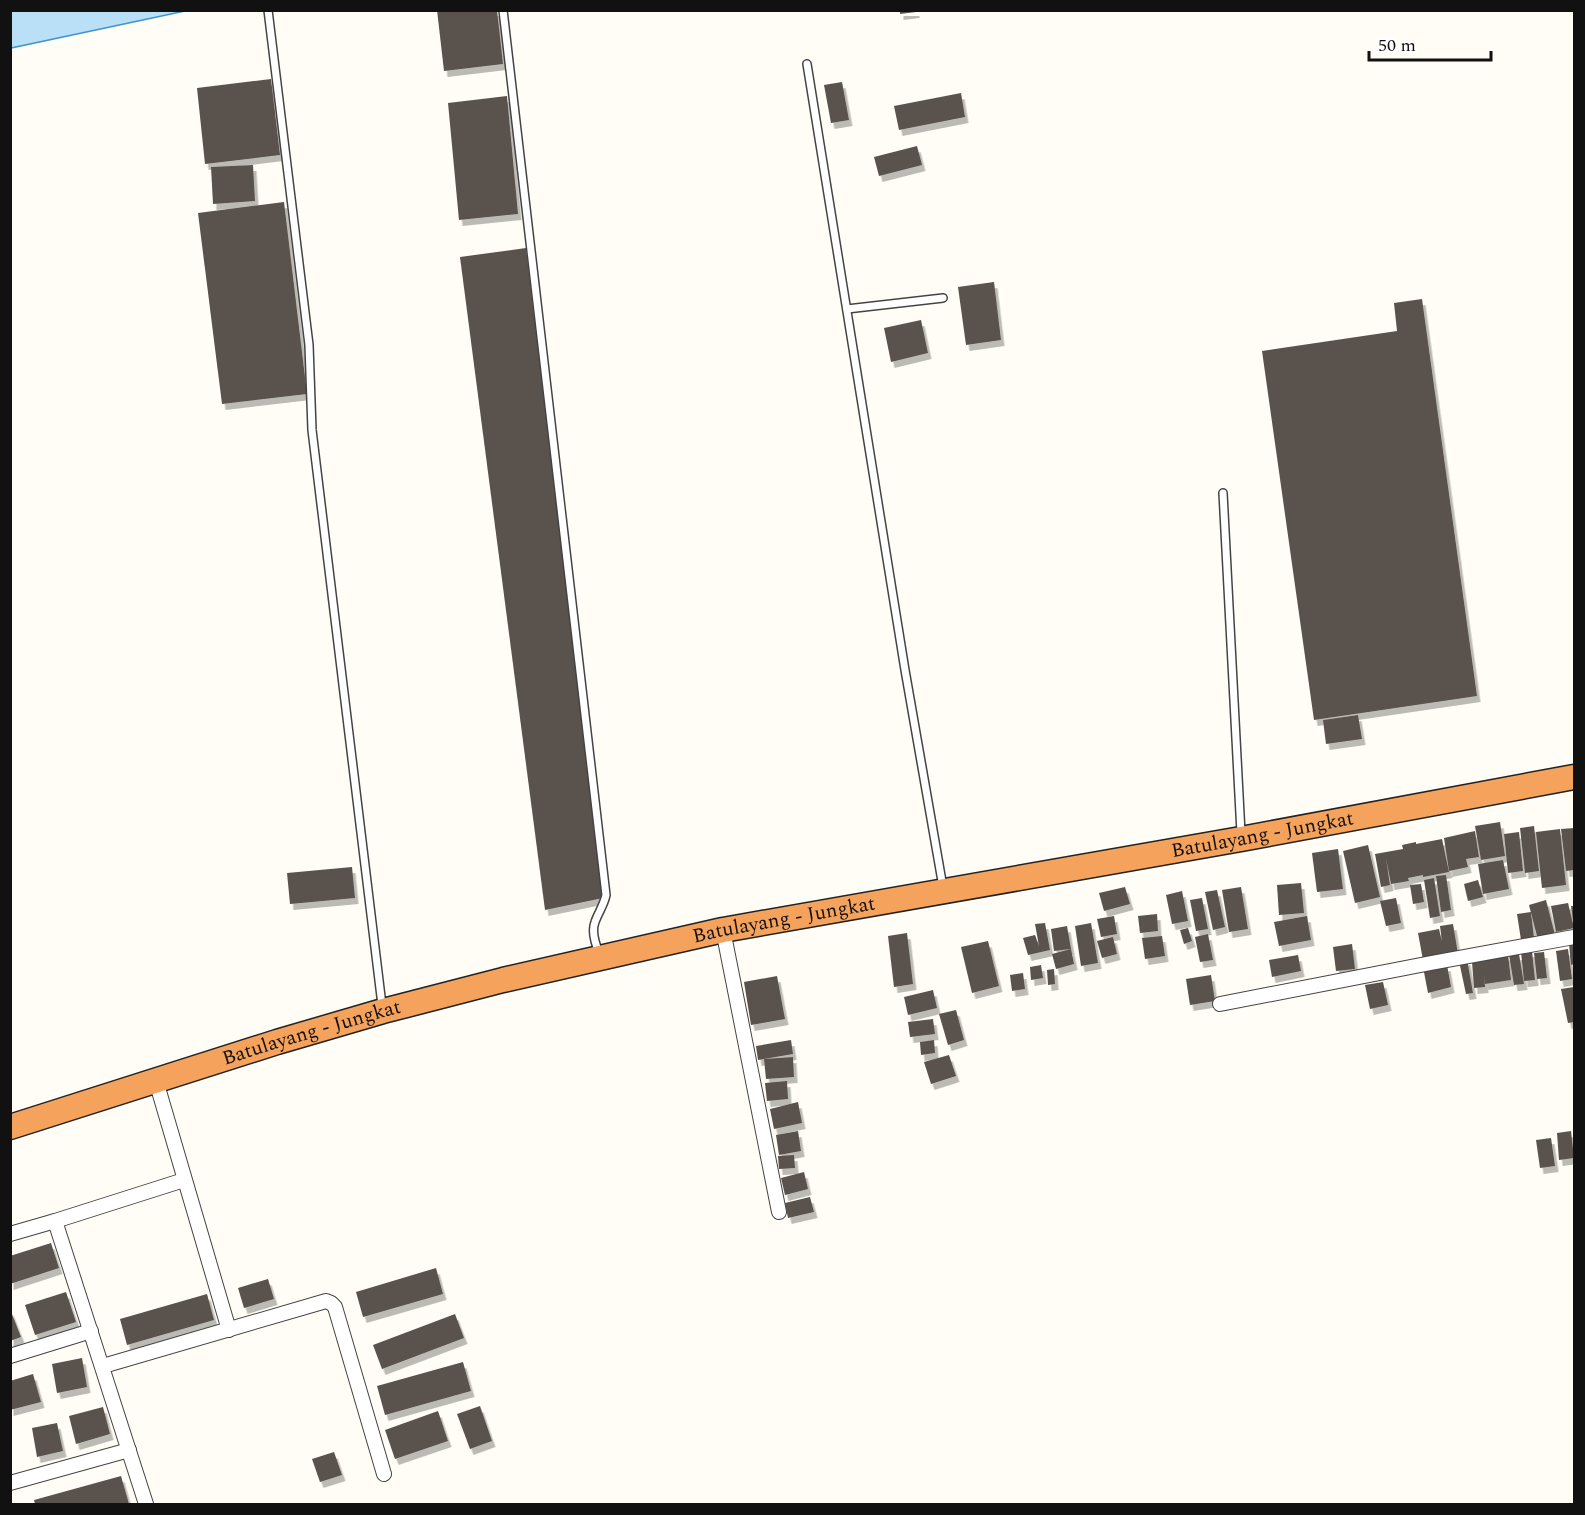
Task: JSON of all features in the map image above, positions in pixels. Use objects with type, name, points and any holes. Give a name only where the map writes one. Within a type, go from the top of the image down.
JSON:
[{"type":"highway","name":"Batulayang - Jungkat","points":[[10,1127],[277,1042],[383,1011],[601,957],[723,930],[1241,839],[1575,777]]},
{"type":"street","points":[[723,930],[779,1212]]},
{"type":"street","points":[[1220,1004],[1575,937]]},
{"type":"street","points":[[156,1081],[229,1330]]},
{"type":"street","points":[[10,1234],[184,1180]]},
{"type":"street","points":[[55,1221],[146,1504]]},
{"type":"street","points":[[103,1366],[326,1302],[331,1303],[335,1306],[384,1474]]},
{"type":"street","points":[[10,1356],[91,1331]]},
{"type":"street","points":[[10,1483],[129,1450]]},
{"type":"lane","points":[[268,10],[309,345],[312,430],[383,1011]]},
{"type":"lane","points":[[503,10],[606,896],[594,925],[596,947],[601,957]]},
{"type":"lane","points":[[807,64],[903,658],[944,892]]},
{"type":"lane","points":[[847,309],[943,298]]},
{"type":"lane","points":[[1223,493],[1241,839]]},
{"type":"water","points":[[11,10],[185,11],[11,48]]},
{"type":"building","points":[[437,10],[497,10],[503,64],[444,71]]},
{"type":"building","points":[[900,10],[916,10],[916,12],[900,14]]},
{"type":"building","points":[[271,79],[280,155],[205,164],[197,88]]},
{"type":"building","points":[[842,82],[849,120],[831,123],[824,85]]},
{"type":"building","points":[[961,93],[965,117],[899,130],[894,106]]},
{"type":"building","points":[[507,96],[518,214],[459,220],[448,103]]},
{"type":"building","points":[[917,146],[922,165],[879,176],[874,157]]},
{"type":"building","points":[[253,165],[255,201],[213,204],[211,167]]},
{"type":"building","points":[[284,202],[307,394],[222,404],[198,213]]},
{"type":"building","points":[[526,248],[603,898],[545,910],[460,257]]},
{"type":"building","points":[[994,282],[1001,340],[966,345],[958,287]]},
{"type":"building","points":[[1422,299],[1477,696],[1314,720],[1262,351],[1397,331],[1394,303]]},
{"type":"building","points":[[921,320],[928,353],[891,362],[884,328]]},
{"type":"building","points":[[1358,715],[1362,739],[1326,744],[1323,720]]},
{"type":"building","points":[[1500,822],[1505,856],[1481,860],[1475,826]]},
{"type":"building","points":[[1534,826],[1539,871],[1525,873],[1520,828]]},
{"type":"building","points":[[1574,828],[1574,870],[1566,871],[1561,829]]},
{"type":"building","points":[[1560,829],[1566,885],[1542,888],[1536,832]]},
{"type":"building","points":[[1475,831],[1479,857],[1466,859],[1468,867],[1449,871],[1444,838]]},
{"type":"building","points":[[1519,832],[1523,871],[1508,873],[1504,834]]},
{"type":"building","points":[[1442,839],[1449,872],[1408,878],[1409,881],[1391,884],[1386,858],[1390,885],[1381,887],[1375,854],[1403,849],[1402,845]]},
{"type":"building","points":[[1368,845],[1380,897],[1355,903],[1343,851]]},
{"type":"building","points":[[1338,849],[1343,889],[1317,892],[1312,853]]},
{"type":"building","points":[[1503,860],[1509,889],[1483,894],[1478,864]]},
{"type":"building","points":[[352,867],[355,898],[290,904],[287,873]]},
{"type":"building","points":[[1446,875],[1451,910],[1441,912],[1436,876]]},
{"type":"building","points":[[1434,878],[1440,916],[1430,918],[1424,880]]},
{"type":"building","points":[[1478,880],[1483,897],[1468,901],[1464,884]]},
{"type":"building","points":[[1301,883],[1304,913],[1279,915],[1277,885]]},
{"type":"building","points":[[1421,884],[1424,902],[1413,904],[1410,885]]},
{"type":"building","points":[[1125,887],[1130,904],[1104,911],[1099,893]]},
{"type":"building","points":[[1241,887],[1248,929],[1229,932],[1222,890]]},
{"type":"building","points":[[1217,890],[1225,927],[1213,930],[1205,892]]},
{"type":"building","points":[[1182,891],[1188,921],[1172,924],[1166,895]]},
{"type":"building","points":[[1202,898],[1208,929],[1196,931],[1190,900]]},
{"type":"building","points":[[1396,898],[1401,923],[1386,926],[1380,901]]},
{"type":"building","points":[[1546,900],[1555,935],[1538,940],[1529,905]]},
{"type":"building","points":[[1568,903],[1574,928],[1556,932],[1551,906]]},
{"type":"building","points":[[1571,906],[1574,906],[1574,921],[1573,921]]},
{"type":"building","points":[[1531,912],[1534,938],[1521,940],[1517,914]]},
{"type":"building","points":[[1157,914],[1158,931],[1140,933],[1138,916]]},
{"type":"building","points":[[1114,916],[1117,934],[1101,937],[1097,919]]},
{"type":"building","points":[[1307,916],[1311,940],[1279,946],[1274,922]]},
{"type":"building","points":[[1045,923],[1050,950],[1028,955],[1023,938],[1035,935],[1039,946],[1035,924]]},
{"type":"building","points":[[1091,923],[1098,963],[1081,966],[1075,926]]},
{"type":"building","points":[[1453,924],[1458,954],[1423,960],[1418,933],[1439,929],[1442,942],[1440,926]]},
{"type":"building","points":[[1067,926],[1071,949],[1054,951],[1051,929]]},
{"type":"building","points":[[1188,928],[1192,941],[1184,944],[1180,930]]},
{"type":"building","points":[[907,933],[913,984],[894,987],[888,936]]},
{"type":"building","points":[[1208,934],[1213,960],[1200,962],[1195,937]]},
{"type":"building","points":[[1162,936],[1165,956],[1145,959],[1142,938]]},
{"type":"building","points":[[1113,937],[1117,954],[1102,958],[1097,941]]},
{"type":"building","points":[[988,941],[999,986],[972,993],[961,947]]},
{"type":"building","points":[[1352,944],[1355,969],[1336,971],[1333,947]]},
{"type":"building","points":[[1569,944],[1574,944],[1574,964],[1571,965]]},
{"type":"building","points":[[1071,949],[1074,964],[1056,969],[1052,954]]},
{"type":"building","points":[[1568,949],[1572,979],[1560,981],[1556,951]]},
{"type":"building","points":[[1532,951],[1535,980],[1524,981],[1521,952]]},
{"type":"building","points":[[1544,952],[1547,978],[1537,979],[1534,953]]},
{"type":"building","points":[[1508,954],[1511,980],[1485,984],[1484,974],[1485,987],[1474,988],[1472,962]]},
{"type":"building","points":[[1519,954],[1524,984],[1514,985],[1509,955]]},
{"type":"building","points":[[1298,955],[1301,971],[1272,977],[1269,960]]},
{"type":"building","points":[[1467,959],[1473,993],[1466,994],[1459,961]]},
{"type":"building","points":[[1041,965],[1043,978],[1031,980],[1030,967]]},
{"type":"building","points":[[1447,965],[1451,987],[1428,993],[1423,967]]},
{"type":"building","points":[[1054,969],[1055,984],[1048,985],[1047,970]]},
{"type":"building","points":[[1023,973],[1025,989],[1012,991],[1010,975]]},
{"type":"building","points":[[1211,975],[1215,1001],[1190,1005],[1186,979]]},
{"type":"building","points":[[777,976],[785,1019],[751,1025],[744,982]]},
{"type":"building","points":[[1383,982],[1388,1005],[1370,1009],[1365,985]]},
{"type":"building","points":[[1574,987],[1574,1022],[1568,1023],[1561,989]]},
{"type":"building","points":[[933,990],[937,1008],[908,1015],[904,997]]},
{"type":"building","points":[[956,1010],[964,1040],[948,1045],[939,1014]]},
{"type":"building","points":[[933,1019],[935,1034],[910,1037],[908,1022]]},
{"type":"building","points":[[791,1040],[793,1054],[758,1060],[756,1046]]},
{"type":"building","points":[[934,1040],[935,1053],[921,1055],[920,1042]]},
{"type":"building","points":[[949,1055],[956,1076],[931,1084],[924,1062]]},
{"type":"building","points":[[793,1057],[794,1077],[766,1079],[764,1059]]},
{"type":"building","points":[[787,1081],[788,1099],[767,1101],[765,1083]]},
{"type":"building","points":[[798,1102],[802,1123],[774,1129],[770,1109]]},
{"type":"building","points":[[798,1131],[801,1151],[779,1155],[776,1135]]},
{"type":"building","points":[[1571,1131],[1574,1158],[1559,1160],[1557,1133]]},
{"type":"building","points":[[1551,1138],[1555,1166],[1540,1168],[1536,1140]]},
{"type":"building","points":[[794,1155],[795,1168],[779,1169],[778,1156]]},
{"type":"building","points":[[804,1172],[808,1189],[785,1195],[781,1178]]},
{"type":"building","points":[[810,1197],[814,1212],[788,1218],[785,1203]]},
{"type":"building","points":[[51,1243],[59,1268],[10,1284],[10,1256]]},
{"type":"building","points":[[436,1268],[443,1294],[363,1317],[356,1292]]},
{"type":"building","points":[[268,1279],[274,1299],[244,1308],[238,1288]]},
{"type":"building","points":[[66,1292],[76,1322],[35,1335],[25,1305]]},
{"type":"building","points":[[207,1294],[214,1320],[127,1345],[120,1319]]},
{"type":"building","points":[[10,1309],[21,1337],[10,1341]]},
{"type":"building","points":[[455,1314],[464,1338],[382,1369],[373,1345]]},
{"type":"building","points":[[82,1358],[87,1387],[57,1393],[52,1364]]},
{"type":"building","points":[[463,1362],[471,1391],[385,1415],[377,1386]]},
{"type":"building","points":[[33,1374],[41,1402],[10,1410],[10,1381]]},
{"type":"building","points":[[480,1406],[492,1441],[470,1449],[457,1414]]},
{"type":"building","points":[[103,1407],[110,1434],[76,1444],[69,1416]]},
{"type":"building","points":[[438,1411],[448,1441],[395,1459],[385,1430]]},
{"type":"building","points":[[57,1423],[63,1451],[37,1457],[32,1428]]},
{"type":"building","points":[[334,1452],[342,1475],[320,1482],[312,1459]]},
{"type":"building","points":[[121,1476],[129,1504],[35,1504],[34,1500]]}]
